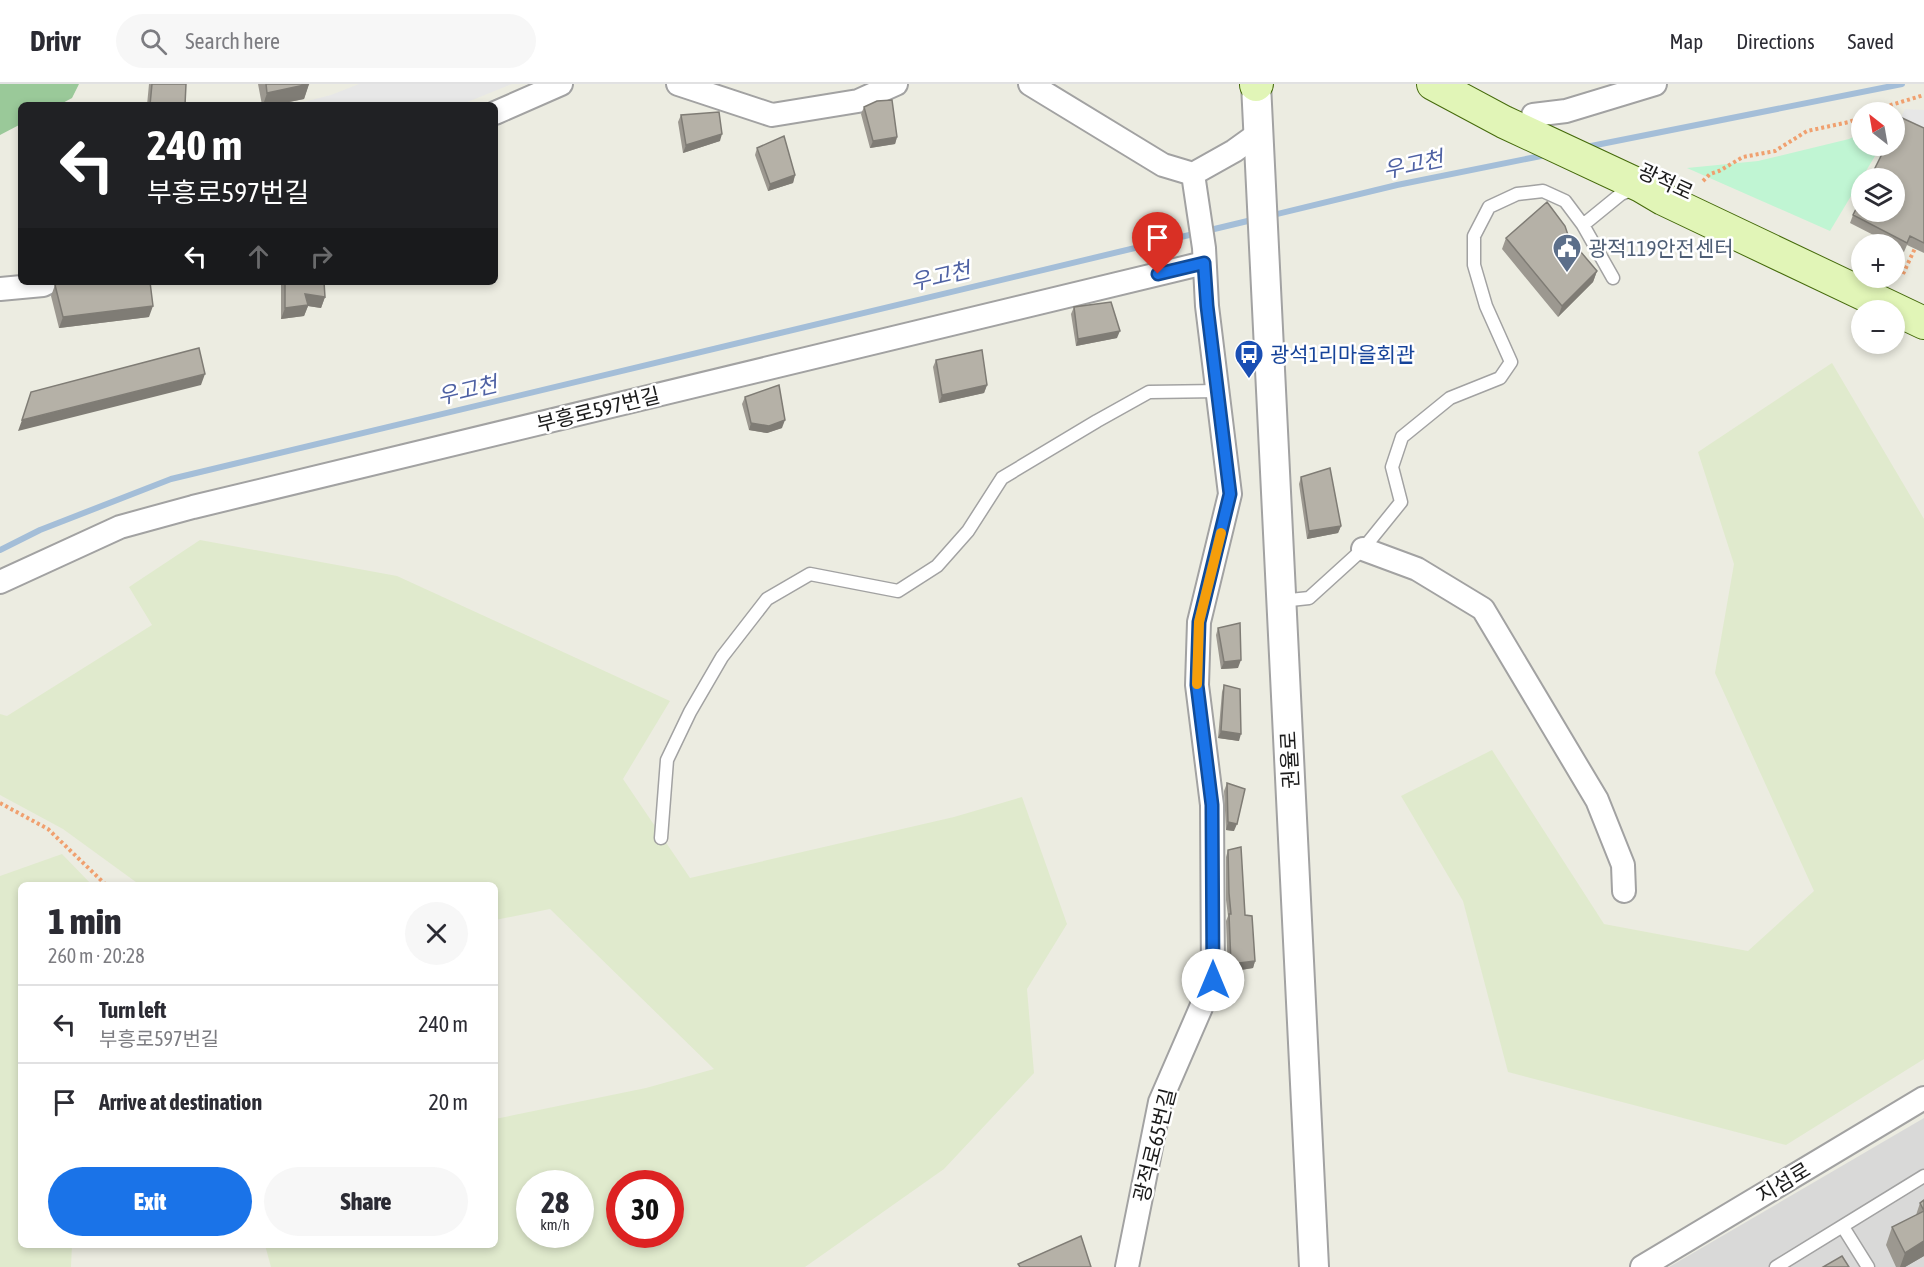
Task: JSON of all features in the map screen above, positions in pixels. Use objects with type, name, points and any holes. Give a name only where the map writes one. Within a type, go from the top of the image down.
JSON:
[{"type":"main road","points":[[1433,84],[1536,124]]},
{"type":"main road","points":[[1474,84],[1536,124],[1626,174]]},
{"type":"main road","name":"광적로","points":[[1626,174],[1851,266]]},
{"type":"main road","name":"광적로","points":[[1626,174],[1663,199],[1924,323]]},
{"type":"main road","points":[[1905,287],[1924,301]]},
{"type":"street","points":[[498,112],[561,84]]},
{"type":"street","points":[[678,84],[772,115],[858,101],[896,84]]},
{"type":"street","points":[[1030,84],[1163,165],[1193,174],[1234,151],[1259,133],[1256,84]]},
{"type":"street","points":[[1536,124],[1566,111],[1655,84]]},
{"type":"street","name":"권율로","points":[[1259,133],[1314,1267]]},
{"type":"street","name":"광적로65번길","points":[[1126,1267],[1160,1102],[1213,980],[1212,805],[1197,685],[1199,622],[1230,494],[1193,174]]},
{"type":"street","name":"부흥로597번길","points":[[0,582],[120,527],[193,507],[1204,255]]},
{"type":"street","points":[[0,289],[43,285]]},
{"type":"street","points":[[1363,549],[1417,569],[1483,609],[1597,800],[1623,865],[1624,891]]},
{"type":"street","name":"지섬로","points":[[1642,1267],[1924,1098]]},
{"type":"lane","points":[[1583,225],[1621,194],[1626,174]]},
{"type":"lane","points":[[1281,601],[1309,598],[1363,549],[1401,502],[1392,467],[1402,438],[1450,398],[1500,378],[1511,362],[1486,306],[1474,266],[1474,236],[1489,207],[1517,194],[1543,191],[1564,201],[1583,225],[1613,278]]},
{"type":"lane","points":[[661,838],[667,760],[690,712],[722,657],[767,599],[810,574],[898,591],[937,566],[968,531],[1002,478],[1149,392],[1219,391]]},
{"type":"lane","points":[[1776,1267],[1924,1176]]},
{"type":"lane","points":[[1844,1227],[1868,1267]]},
{"type":"path","points":[[1901,102],[1924,95]]},
{"type":"path","points":[[1703,181],[1710,174],[1743,158],[1774,151],[1807,131],[1851,121]]},
{"type":"path","points":[[1905,255],[1920,236]]},
{"type":"path","points":[[0,803],[48,829],[103,882]]},
{"type":"shaded area","points":[[359,84],[512,84],[467,102],[304,102]]},
{"type":"shaded area","points":[[1905,109],[1924,110],[1924,137],[1905,129]]},
{"type":"shaded area","points":[[1924,1118],[1924,1267],[1669,1267]]},
{"type":"green space","points":[[0,84],[79,84],[72,98],[65,102],[18,102],[18,126],[0,135]]},
{"type":"green space","points":[[1851,138],[1851,156],[1875,156],[1868,168],[1851,168],[1851,196],[1830,231],[1687,168],[1758,161]]},
{"type":"green space","points":[[1832,363],[1924,519],[1924,1059],[1786,1145],[1508,1072],[1463,901],[1401,796],[1492,750],[1604,924],[1748,951],[1814,891],[1715,673],[1734,564],[1698,452]]},
{"type":"green space","points":[[200,540],[397,576],[670,701],[623,779],[690,878],[954,817],[1022,797],[1067,924],[1027,989],[1034,1073],[944,1169],[805,1267],[271,1267],[266,1248],[498,1248],[498,1118],[646,1088],[714,1069],[550,909],[498,919],[498,882],[136,882],[63,829],[0,795],[0,714],[7,716],[152,625],[129,587]]},
{"type":"green space","points":[[62,854],[89,882],[18,882],[18,1248],[72,1248],[71,1267],[0,1267],[0,876]]},
{"type":"building","points":[[152,84],[186,84],[185,102],[150,102]]},
{"type":"building","points":[[266,84],[309,84],[267,93]]},
{"type":"building","points":[[892,100],[897,137],[873,141],[864,107],[877,101]]},
{"type":"building","points":[[719,112],[722,134],[686,145],[681,115]]},
{"type":"building","points":[[1905,119],[1924,128],[1924,243],[1910,236],[1907,243],[1905,234],[1890,234],[1866,222],[1905,222],[1905,168],[1875,168],[1881,156],[1905,156]]},
{"type":"building","points":[[784,136],[795,175],[770,184],[757,148]]},
{"type":"building","points":[[1547,202],[1565,226],[1569,238],[1597,271],[1562,306],[1506,238]]},
{"type":"building","points":[[55,285],[150,285],[153,306],[63,317]]},
{"type":"building","points":[[285,285],[324,285],[325,297],[305,294],[308,305],[285,308]]},
{"type":"building","points":[[1111,302],[1120,331],[1078,339],[1074,307]]},
{"type":"building","points":[[199,348],[205,374],[22,420],[31,392]]},
{"type":"building","points":[[982,350],[987,385],[942,395],[936,360]]},
{"type":"building","points":[[779,385],[785,420],[769,426],[751,423],[745,397]]},
{"type":"building","points":[[1330,468],[1341,526],[1309,531],[1301,477]]},
{"type":"building","points":[[1240,623],[1241,660],[1224,662],[1218,628]]},
{"type":"building","points":[[1224,685],[1240,689],[1241,734],[1221,731]]},
{"type":"building","points":[[1227,783],[1245,789],[1237,824],[1228,822]]},
{"type":"building","points":[[1241,847],[1245,915],[1252,916],[1255,961],[1231,964],[1228,850]]},
{"type":"building","points":[[1924,1211],[1924,1241],[1905,1253],[1892,1227]]},
{"type":"building","points":[[1081,1236],[1091,1267],[1020,1267],[1018,1264]]},
{"type":"building","points":[[1842,1256],[1849,1267],[1823,1267]]},
{"type":"waterway","name":"우고천","points":[[1586,147],[1902,84]]},
{"type":"waterway","name":"우고천","points":[[1269,216],[1397,185],[1546,155]]},
{"type":"waterway","name":"우고천","points":[[0,550],[40,530],[171,479],[1256,219]]},
{"type":"slow traffic","points":[[1197,684],[1199,622],[1221,533]]},
{"type":"place","name":"광적119안전센터","points":[[1567,274]]},
{"type":"place","name":"광석1리마을회관","points":[[1249,380]]},
{"type":"route","points":[[1158,274],[1204,263],[1207,306],[1230,494],[1199,622],[1197,685],[1212,805],[1213,980]]}]
